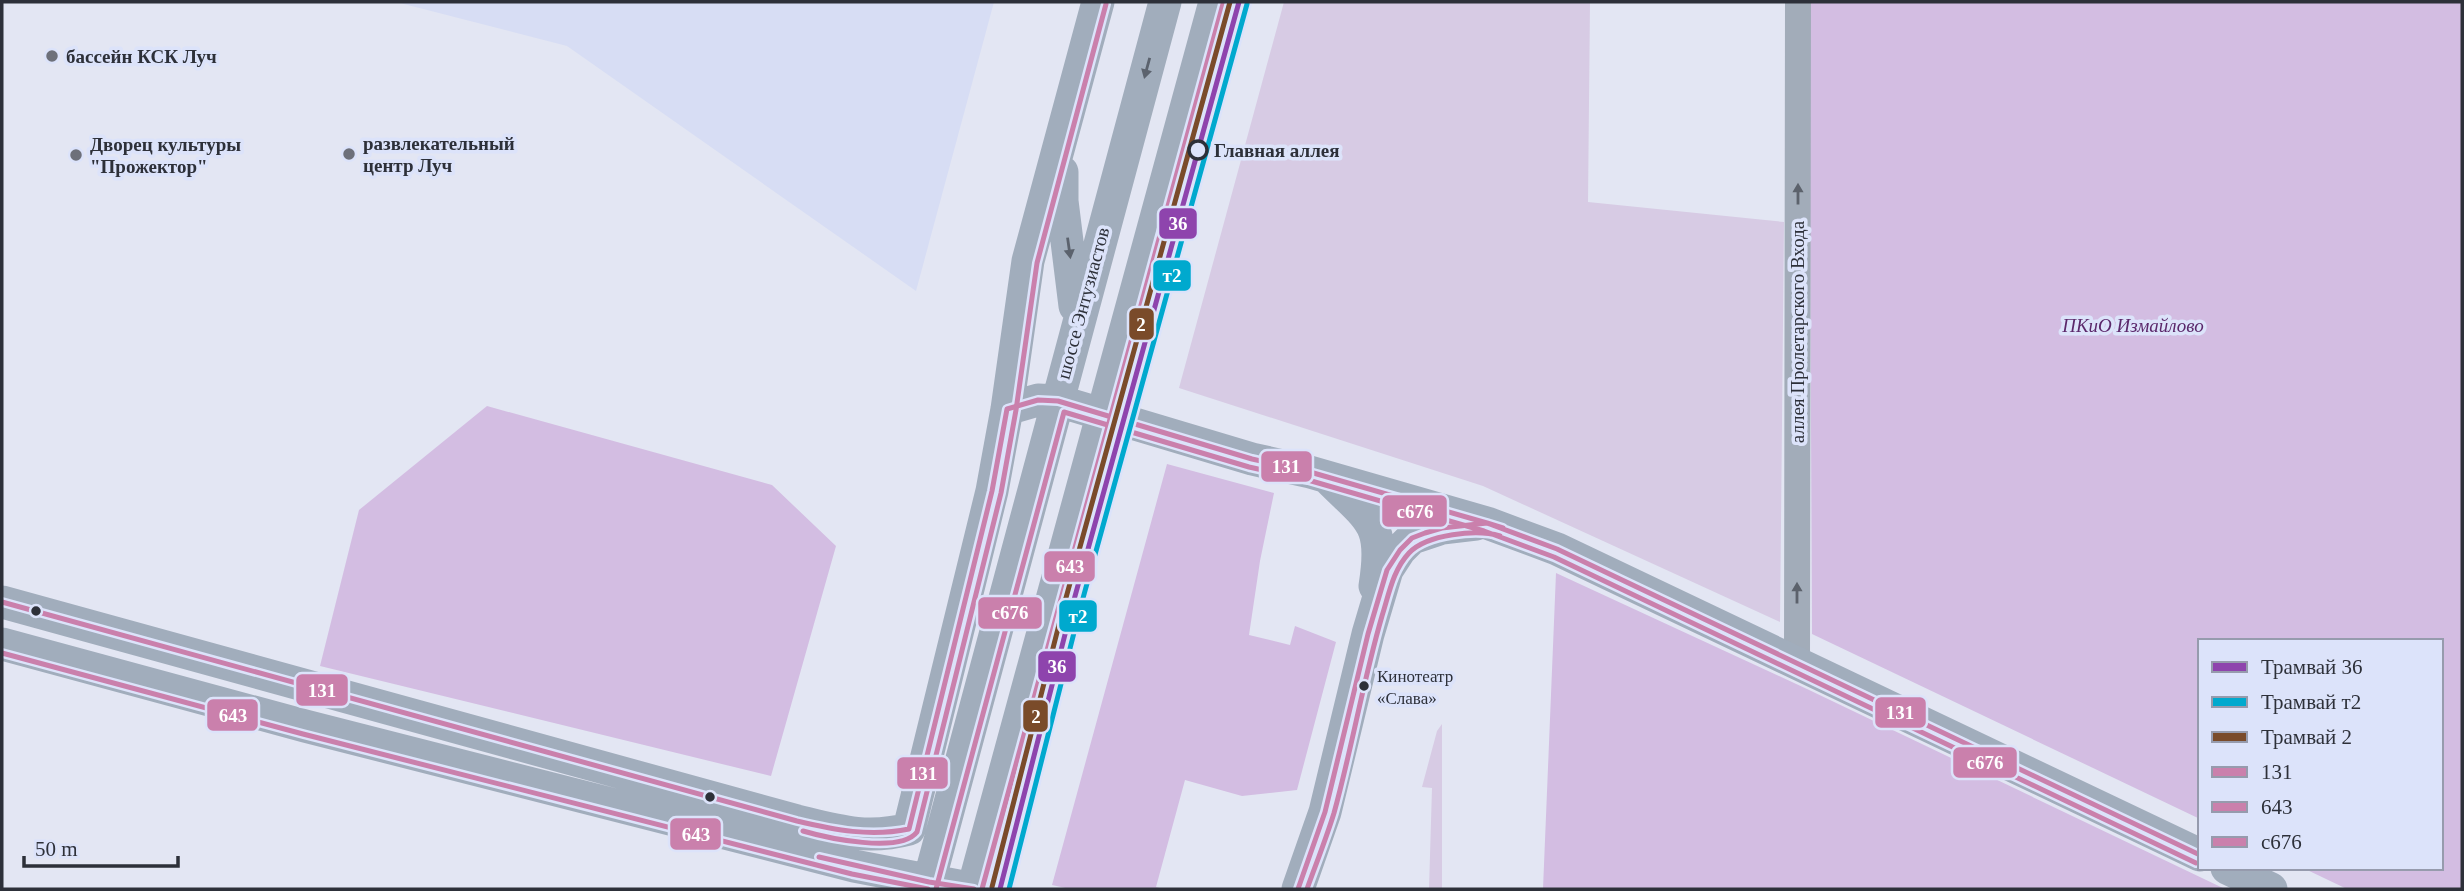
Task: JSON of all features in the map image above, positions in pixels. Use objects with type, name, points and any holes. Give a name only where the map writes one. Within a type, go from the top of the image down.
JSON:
[{"type":"main road","points":[[2,602],[797,821],[854,835],[885,835],[909,829],[992,491],[1007,409],[1028,261],[1098,2]]},
{"type":"main road","name":"шоссе Энтузиастов","points":[[928,886],[1164,2]]},
{"type":"main road","points":[[2,644],[332,733],[928,886],[973,889],[1215,2]]},
{"type":"main road","points":[[1063,131],[1062,201],[1077,325]]},
{"type":"main road","points":[[1007,409],[1038,400],[1058,401],[1252,459],[1487,523],[1557,549],[2198,854]]},
{"type":"main road","points":[[1329,478],[1376,527],[1379,561],[1368,634]]},
{"type":"main road","points":[[1298,889],[1325,812],[1368,634],[1387,570],[1412,538],[1442,528],[1487,523]]},
{"type":"main road","points":[[2231,870],[2271,889]]},
{"type":"street","name":"аллея Пролетарского Входа","points":[[1797,662],[1798,2]]},
{"type":"shaded area","points":[[396,2],[994,2],[916,291],[567,46]]},
{"type":"shaded area","points":[[1284,2],[1590,2],[1588,202],[1784,222],[1780,622],[1483,486],[1179,388]]},
{"type":"shaded area","points":[[1442,724],[1442,889],[1429,889],[1432,788],[1422,787],[1437,731]]},
{"type":"green space","name":"ПКиО Измайлово","points":[[1809,2],[2462,2],[2462,889],[2347,889],[2307,870],[2443,870],[2443,639],[2198,639],[2198,818],[1812,634]]},
{"type":"green space","points":[[487,406],[772,485],[836,546],[771,776],[320,666],[359,510]]},
{"type":"green space","points":[[1167,464],[1274,493],[1249,635],[1290,645],[1295,626],[1336,642],[1297,790],[1242,796],[1185,780],[1156,887],[1163,889],[1070,889],[1052,885]]},
{"type":"green space","points":[[1556,573],[1807,689],[2225,889],[1543,889]]},
{"type":"tram line","name":"2","points":[[992,887],[1064,605],[1230,2]]},
{"type":"tram line","name":"36","points":[[1000,889],[1072,607],[1239,2]]},
{"type":"tram line","name":"т2","points":[[1009,889],[1080,609],[1247,4]]},
{"type":"transit line","name":"643","points":[[803,831],[845,840],[880,843],[908,839],[917,832],[1001,493],[1037,263],[1106,4]]},
{"type":"transit line","name":"643","points":[[982,889],[1223,4]]},
{"type":"transit line","name":"131","points":[[2,602],[797,821],[853,831],[909,829],[992,491],[1007,409],[1038,400],[1058,401],[1252,459],[1310,472],[1487,523],[1557,549],[2198,854]]},
{"type":"transit line","name":"с676","points":[[936,889],[1064,412],[1249,467],[1308,480],[1484,531],[1554,557],[2196,863]]},
{"type":"transit line","name":"131","points":[[1298,889],[1325,812],[1368,634],[1387,570],[1412,538],[1425,533],[1442,528],[1487,523],[1503,528]]},
{"type":"transit line","name":"с676","points":[[1307,889],[1334,813],[1375,640],[1399,567],[1417,547],[1440,537],[1466,533],[1500,536]]},
{"type":"transit line","name":"643","points":[[2,653],[303,734],[852,874],[928,889]]},
{"type":"transit line","name":"131","points":[[819,857],[929,882],[974,889]]},
{"type":"place","name":"бассейн КСК Луч","points":[[52,56]]},
{"type":"place","name":"Главная аллея","points":[[1198,150]]},
{"type":"place","name":"развлекательный центр Луч","points":[[349,154]]},
{"type":"place","name":"Дворец культуры \"Прожектор\"","points":[[76,155]]},
{"type":"place","name":"Кинотеатр «Слава»","points":[[1364,686]]}]
